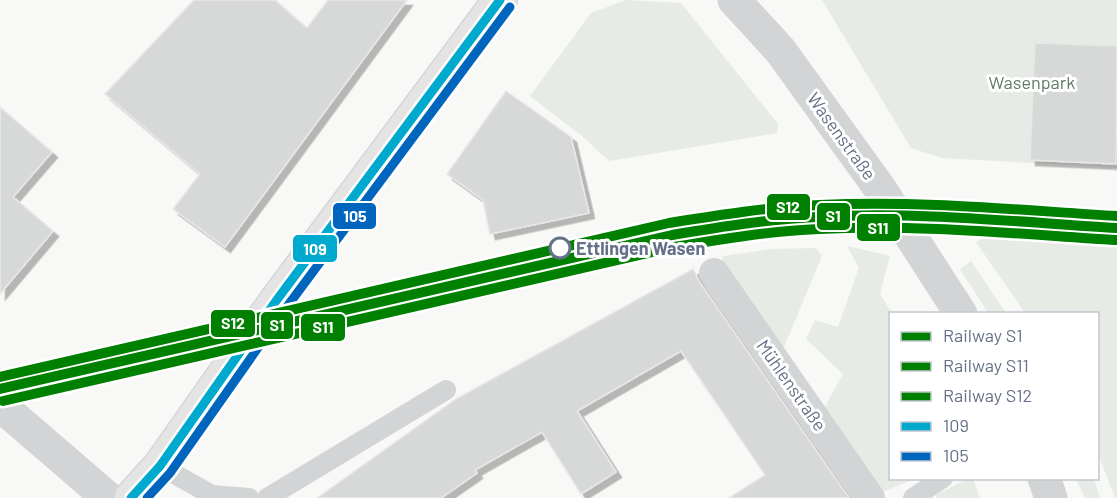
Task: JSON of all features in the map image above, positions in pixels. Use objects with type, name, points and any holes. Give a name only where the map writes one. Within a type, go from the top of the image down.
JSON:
[{"type":"main road","points":[[131,498],[160,466],[276,301],[502,2]]},
{"type":"street","name":"Wasenstraße","points":[[734,0],[780,51],[881,190],[960,312]]},
{"type":"street","name":"Wasenstraße","points":[[758,0],[780,51]]},
{"type":"street","name":"Mühlenstraße","points":[[714,273],[870,498]]},
{"type":"street","points":[[0,405],[108,498]]},
{"type":"street","points":[[1045,480],[1052,498]]},
{"type":"lane","points":[[267,498],[446,390]]},
{"type":"lane","points":[[160,466],[212,495],[249,498]]},
{"type":"lane","points":[[913,498],[940,480]]},
{"type":"green space","points":[[626,0],[681,3],[778,124],[777,133],[609,161],[583,137],[530,96],[591,13]]},
{"type":"green space","name":"Wasenpark","points":[[822,0],[1117,0],[1117,168],[942,158],[911,148]]},
{"type":"green space","points":[[984,238],[1117,245],[1117,498],[1115,498],[1099,457],[1099,312],[1024,312],[976,242]]},
{"type":"green space","points":[[847,246],[890,256],[880,294],[891,312],[889,312],[889,480],[912,480],[878,494],[822,412],[843,374],[806,339],[815,320],[838,327],[859,268]]},
{"type":"green space","points":[[816,248],[822,256],[784,347],[774,344],[722,267],[723,256],[773,249]]},
{"type":"green space","points":[[971,261],[1005,312],[987,312],[960,269]]},
{"type":"green space","points":[[965,480],[973,480],[980,498],[936,498],[936,495]]},
{"type":"green space","points":[[1076,480],[1094,480],[1100,498],[1085,498]]},
{"type":"building","points":[[194,0],[275,0],[307,28],[328,0],[407,0],[225,247],[173,209],[200,174],[105,94]]},
{"type":"building","points":[[1035,43],[1117,46],[1116,164],[1030,160]]},
{"type":"building","points":[[506,91],[571,137],[589,213],[490,234],[483,200],[447,174]]},
{"type":"building","points":[[0,107],[52,152],[13,197],[53,231],[0,294]]},
{"type":"building","points":[[693,269],[700,283],[849,498],[729,498],[765,475],[681,351],[577,411],[616,472],[581,494],[542,432],[475,470],[477,473],[441,498],[317,498],[456,399]]},
{"type":"rail line","name":"S12","points":[[0,377],[669,223],[725,214],[800,206],[894,204],[968,206],[1117,216]]},
{"type":"rail line","name":"S1","points":[[0,389],[672,235],[726,226],[799,218],[892,215],[1117,228]]},
{"type":"rail line","name":"S11","points":[[3,401],[674,247],[728,238],[801,230],[893,228],[968,230],[1116,240]]},
{"type":"transit line","name":"109","points":[[131,498],[160,466],[276,301],[500,0]]},
{"type":"transit line","name":"105","points":[[147,498],[170,473],[286,308],[510,7]]},
{"type":"place","name":"Ettlingen Wasen","points":[[560,248]]}]
